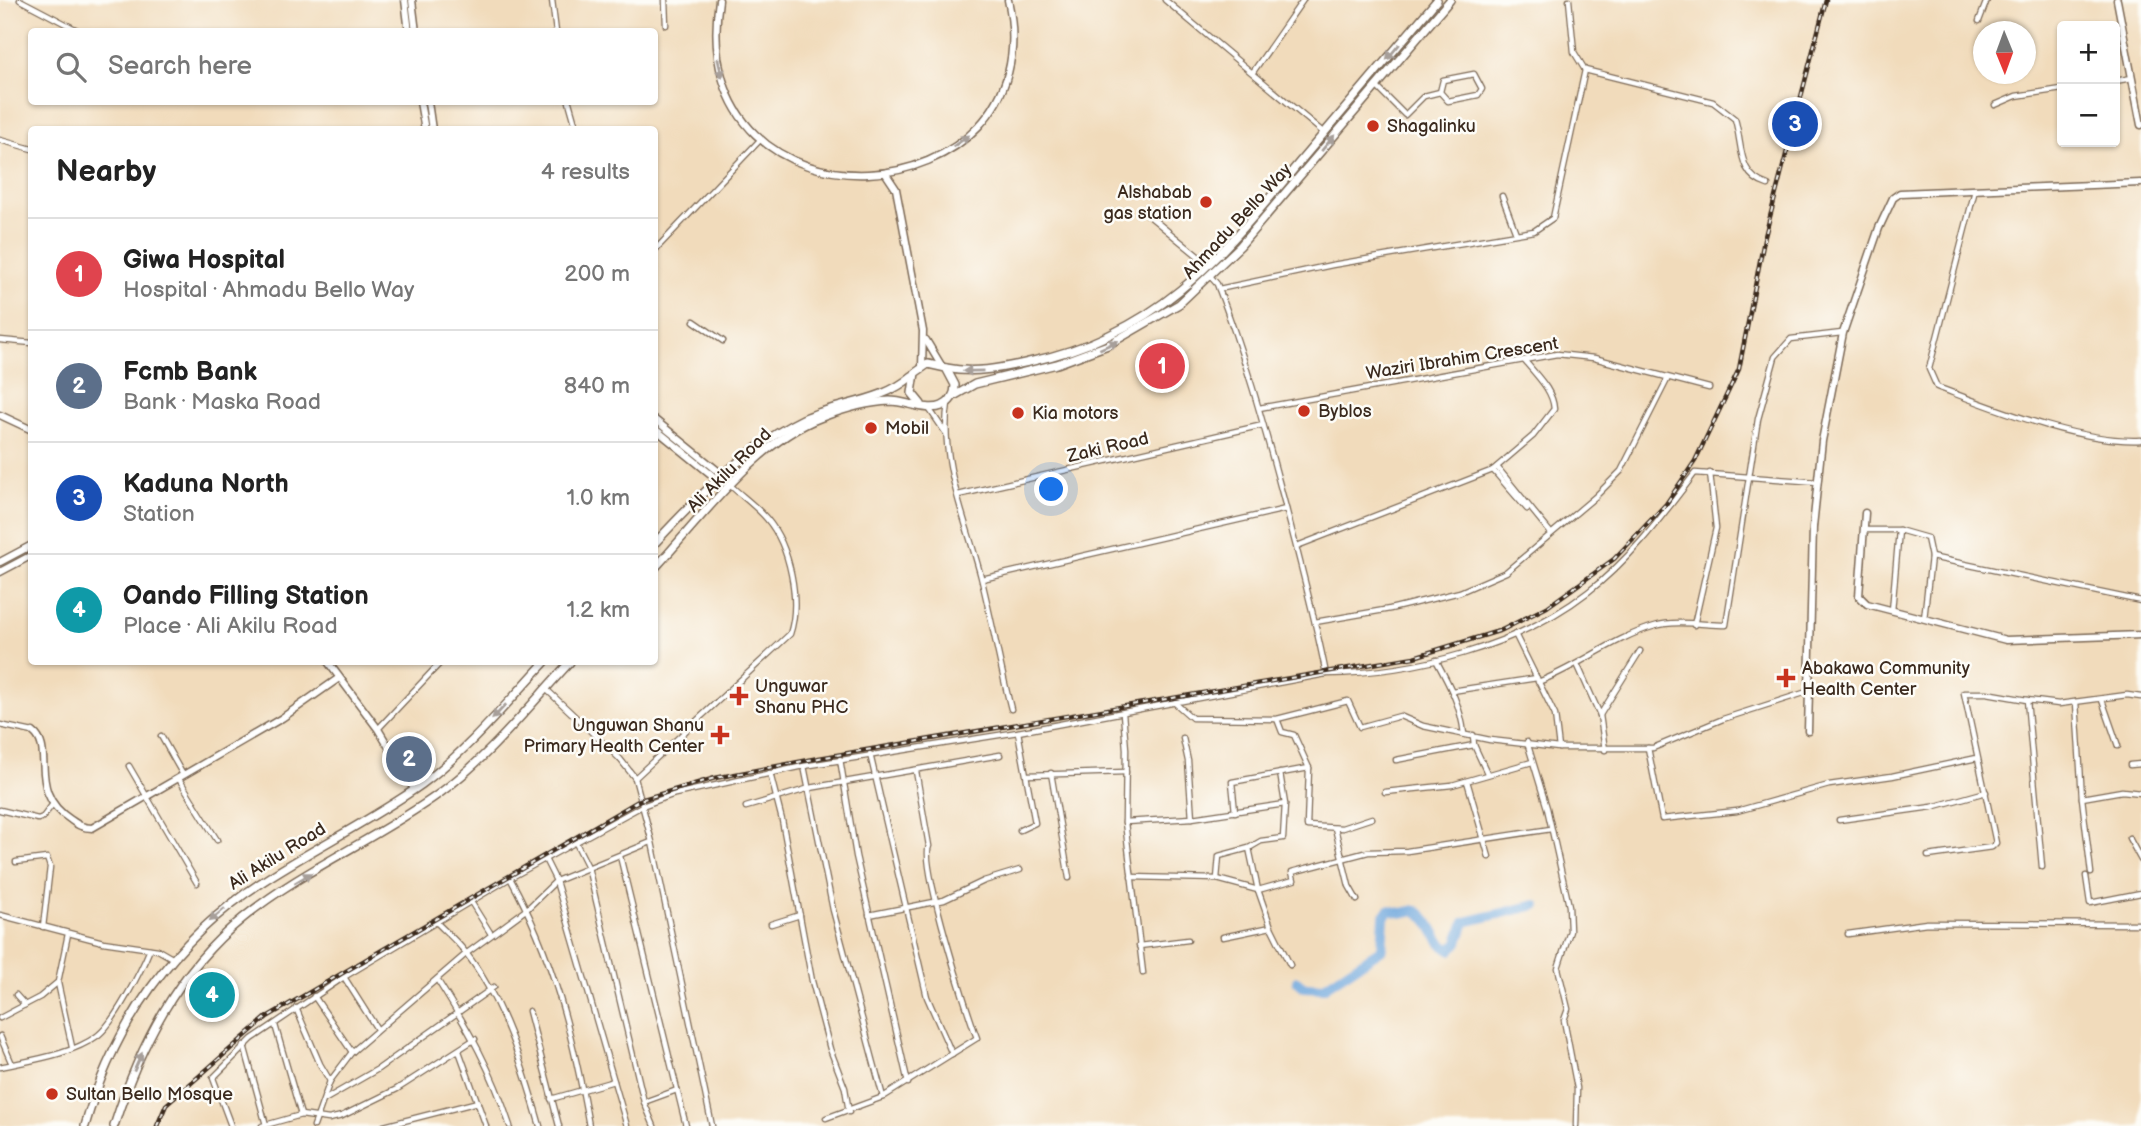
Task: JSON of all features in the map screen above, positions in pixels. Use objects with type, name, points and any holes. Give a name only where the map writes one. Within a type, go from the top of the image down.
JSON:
[{"type":"main road","name":"Ahmadu Bello Way","points":[[943,366],[982,371],[1071,351],[1151,313],[1210,265],[1437,0]]},
{"type":"main road","name":"Ahmadu Bello Way","points":[[950,399],[987,380],[1057,364],[1108,345],[1159,318],[1211,277],[1450,0]]},
{"type":"main road","points":[[943,366],[954,378],[950,399],[939,407],[925,406],[912,393],[918,370],[943,366]]},
{"type":"main road","name":"Ali Akilu Road","points":[[658,540],[692,502],[787,427],[826,410],[888,392],[918,370]]},
{"type":"main road","name":"Ali Akilu Road","points":[[658,565],[731,486],[786,435],[823,416],[888,401],[925,406]]},
{"type":"main road","name":"Ali Akilu Road","points":[[85,1126],[100,1079],[141,999],[172,958],[192,937],[237,899],[414,789],[457,755],[542,665]]},
{"type":"main road","name":"Ali Akilu Road","points":[[114,1126],[149,1035],[179,986],[215,943],[271,898],[442,791],[499,739],[567,665]]},
{"type":"street","points":[[20,0],[73,28]]},
{"type":"street","points":[[405,0],[408,28]]},
{"type":"street","points":[[412,0],[416,28]]},
{"type":"street","points":[[552,0],[556,28]]},
{"type":"street","points":[[665,0],[666,25]]},
{"type":"street","points":[[719,0],[715,23],[717,53],[723,81],[760,140],[799,166],[828,173],[886,174],[938,157],[973,133],[994,106],[1010,68],[1008,0]]},
{"type":"street","points":[[1165,0],[1324,133]]},
{"type":"street","points":[[1253,72],[1303,0]]},
{"type":"street","points":[[1219,289],[1332,265],[1534,231],[1553,218],[1585,70],[1574,52],[1569,0]]},
{"type":"street","points":[[1979,20],[1987,0]]},
{"type":"street","points":[[2117,0],[2141,125]]},
{"type":"street","points":[[1585,70],[1713,102],[1735,119],[1746,172],[1755,181],[1768,185]]},
{"type":"street","points":[[1474,74],[1482,89],[1478,95],[1454,101],[1447,100],[1440,92],[1443,79],[1474,74]]},
{"type":"street","points":[[2120,80],[2132,78]]},
{"type":"street","points":[[1377,86],[1402,115],[1408,113],[1424,96],[1440,92]]},
{"type":"street","points":[[1995,105],[2016,96],[2057,90]]},
{"type":"street","points":[[421,105],[424,126]]},
{"type":"street","points":[[428,105],[431,126]]},
{"type":"street","points":[[570,105],[576,126]]},
{"type":"street","points":[[0,140],[28,148]]},
{"type":"street","points":[[658,247],[760,140]]},
{"type":"street","points":[[896,189],[900,171]]},
{"type":"street","points":[[886,174],[896,189],[923,331],[918,370]]},
{"type":"street","points":[[1808,731],[1807,692],[1822,441],[1843,333],[1878,228],[1893,198],[1900,193],[2141,183]]},
{"type":"street","points":[[1975,190],[1929,369],[1937,387],[2027,418],[2108,439],[2141,440]]},
{"type":"street","points":[[1502,196],[1516,233]]},
{"type":"street","points":[[1148,215],[1210,265]]},
{"type":"street","points":[[1211,277],[1219,289],[1242,349],[1297,545],[1326,674]]},
{"type":"street","points":[[695,321],[723,341]]},
{"type":"street","points":[[923,331],[943,366]]},
{"type":"street","points":[[1452,691],[1537,680],[1578,666],[1595,653],[1655,626],[1726,625],[1747,477],[1758,419],[1775,357],[1791,340],[1843,333]]},
{"type":"street","points":[[0,340],[28,343]]},
{"type":"street","name":"Waziri Ibrahim Crescent","points":[[1259,408],[1524,360],[1573,355],[1709,388]]},
{"type":"street","points":[[1297,545],[1495,469],[1533,436],[1554,409],[1554,400],[1524,360]]},
{"type":"street","points":[[1315,622],[1460,592],[1506,572],[1549,533],[1595,497],[1621,471],[1668,378]]},
{"type":"street","points":[[950,399],[945,432],[1011,709]]},
{"type":"street","points":[[925,406],[945,432]]},
{"type":"street","points":[[0,415],[28,428]]},
{"type":"street","points":[[658,422],[718,471],[729,472]]},
{"type":"street","name":"Zaki Road","points":[[958,495],[1264,425]]},
{"type":"street","points":[[658,434],[713,476],[716,484]]},
{"type":"street","points":[[1495,469],[1549,533]]},
{"type":"street","points":[[231,1126],[212,1078],[244,1045],[344,977],[510,878],[642,806],[675,794],[804,766],[1018,732],[1326,674],[1378,670],[1436,660],[1515,634],[1560,611],[1590,591],[1653,528],[1695,473],[1818,482]]},
{"type":"street","points":[[1694,625],[1716,528],[1710,473]]},
{"type":"street","points":[[635,778],[790,634],[794,595],[777,535],[768,520],[731,486]]},
{"type":"street","points":[[982,579],[1286,509]]},
{"type":"street","points":[[1865,513],[1859,596],[1867,604],[2006,640],[2141,635]]},
{"type":"street","points":[[1864,530],[1899,530],[1927,538],[1931,557],[1924,620]]},
{"type":"street","points":[[1892,611],[1899,530]]},
{"type":"street","points":[[0,562],[28,547]]},
{"type":"street","points":[[0,572],[28,557]]},
{"type":"street","points":[[1931,557],[2141,601]]},
{"type":"street","points":[[8,558],[12,566]]},
{"type":"street","points":[[1515,634],[1555,715],[1559,748]]},
{"type":"street","points":[[1600,715],[1640,651]]},
{"type":"street","points":[[1436,660],[1462,716],[1464,734]]},
{"type":"street","points":[[330,665],[377,729],[414,789]]},
{"type":"street","points":[[377,729],[438,665]]},
{"type":"street","points":[[1578,666],[1600,715],[1605,750]]},
{"type":"street","points":[[0,724],[33,732],[42,743],[42,776],[52,805],[86,828],[147,797],[305,704],[339,678]]},
{"type":"street","points":[[545,688],[620,759],[635,778],[652,842],[712,1126]]},
{"type":"street","points":[[1175,703],[1192,718],[1277,719],[1348,701],[1360,727],[1400,716],[1423,726],[1473,734],[1490,740],[1605,750],[1648,748],[1807,692]]},
{"type":"street","points":[[1928,856],[1995,846],[1964,693],[1987,693],[2060,704],[2127,695],[2141,696]]},
{"type":"street","points":[[2027,700],[2042,867]]},
{"type":"street","points":[[2102,700],[2118,746]]},
{"type":"street","points":[[2076,702],[2090,902],[2141,893]]},
{"type":"street","points":[[1123,713],[1125,822],[1143,973]]},
{"type":"street","points":[[1277,719],[1282,732],[1296,738],[1309,768],[1307,826],[1335,828],[1372,818]]},
{"type":"street","points":[[1018,732],[1035,823],[1020,830]]},
{"type":"street","points":[[1473,734],[1474,746],[1487,774]]},
{"type":"street","points":[[161,736],[217,840]]},
{"type":"street","points":[[1183,738],[1188,761],[1192,818]]},
{"type":"street","points":[[1527,742],[1569,906],[1570,932],[1558,968],[1569,1009],[1564,1020],[1577,1088],[1576,1126]]},
{"type":"street","points":[[1396,760],[1474,746]]},
{"type":"street","points":[[1648,748],[1662,818],[1737,811],[1829,785],[1892,776],[1977,758]]},
{"type":"street","points":[[870,754],[905,910],[928,997],[953,1054]]},
{"type":"street","points":[[746,807],[810,788],[1000,755]]},
{"type":"street","points":[[840,760],[869,915],[908,1083]]},
{"type":"street","points":[[1385,792],[1424,789],[1532,762]]},
{"type":"street","points":[[2130,765],[2141,764]]},
{"type":"street","points":[[129,766],[197,883]]},
{"type":"street","points":[[804,766],[833,910],[883,1097]]},
{"type":"street","points":[[1235,812],[1232,782],[1309,768]]},
{"type":"street","points":[[826,1118],[849,1112],[883,1097],[977,1038],[936,902],[926,853],[929,846],[916,771]]},
{"type":"street","points":[[1028,775],[1126,772]]},
{"type":"street","points":[[770,773],[812,981],[830,1049],[845,1088],[849,1112]]},
{"type":"street","points":[[1051,773],[1069,878]]},
{"type":"street","points":[[1217,879],[1219,856],[1249,848],[1261,841],[1285,836],[1285,804],[1280,773]]},
{"type":"street","points":[[1467,780],[1489,857]]},
{"type":"street","points":[[2082,798],[2122,791],[2141,793]]},
{"type":"street","points":[[1839,820],[1932,807],[1986,792]]},
{"type":"street","points":[[1125,822],[1192,818],[1285,804]]},
{"type":"street","points":[[0,810],[38,819],[43,817],[52,805]]},
{"type":"street","points":[[1335,828],[1340,859],[1357,900]]},
{"type":"street","points":[[1131,877],[1217,879],[1258,890],[1294,880],[1292,872],[1368,852],[1452,845],[1551,829]]},
{"type":"street","points":[[2129,838],[2141,860]]},
{"type":"street","points":[[314,1126],[315,1116],[330,1081],[352,1052],[438,981],[467,953],[527,909],[556,881],[652,842]]},
{"type":"street","points":[[576,843],[588,867],[644,1102],[654,1126]]},
{"type":"street","points":[[1249,848],[1258,890],[1271,927],[1290,965]]},
{"type":"street","points":[[620,856],[686,1126]]},
{"type":"street","points":[[16,862],[47,858],[50,867],[43,927]]},
{"type":"street","points":[[545,859],[556,881],[627,1126]]},
{"type":"street","points":[[869,915],[936,902],[1020,870]]},
{"type":"street","points":[[510,878],[527,909],[547,957],[568,1027],[589,1126]]},
{"type":"street","points":[[471,902],[491,934]]},
{"type":"street","points":[[0,915],[68,934],[150,949],[172,958]]},
{"type":"street","points":[[771,924],[800,915]]},
{"type":"street","points":[[436,922],[467,953],[488,990],[518,1055],[540,1126]]},
{"type":"street","points":[[1847,934],[1927,923],[2141,923]]},
{"type":"street","points":[[1223,937],[1271,927]]},
{"type":"street","points":[[68,934],[58,982],[72,1047]]},
{"type":"street","points":[[1139,946],[1188,940]]},
{"type":"street","points":[[0,1067],[72,1047],[101,1033],[136,979],[150,949]]},
{"type":"street","points":[[344,977],[377,1030]]},
{"type":"street","points":[[438,981],[475,1040],[493,1075],[510,1126]]},
{"type":"street","points":[[0,1018],[25,1005],[58,982]]},
{"type":"street","points":[[323,1101],[379,1069],[494,988]]},
{"type":"street","points":[[16,995],[25,1005]]},
{"type":"street","points":[[314,996],[352,1052]]},
{"type":"street","points":[[296,1008],[330,1081]]},
{"type":"street","points":[[529,1011],[559,1126]]},
{"type":"street","points":[[275,1025],[301,1115]]},
{"type":"street","points":[[0,1036],[12,1064]]},
{"type":"street","points":[[244,1045],[264,1126],[301,1115],[342,1116],[397,1089],[475,1040]]},
{"type":"street","points":[[458,1051],[486,1126]]},
{"type":"street","points":[[551,1099],[614,1081]]},
{"type":"street","points":[[644,1102],[677,1090]]},
{"type":"street","points":[[384,1126],[478,1102]]},
{"type":"waterway","points":[[1297,981],[1304,987],[1323,988],[1382,949],[1384,917],[1389,910],[1402,913],[1415,910],[1427,920],[1440,942],[1450,950],[1458,942],[1465,922],[1536,905]]},
{"type":"railway","points":[[157,1126],[166,1105],[267,1017],[640,800],[715,778],[819,758],[1414,657],[1502,630],[1547,607],[1614,559],[1666,504],[1695,461],[1739,369],[1764,240],[1826,0]]},
{"type":"place","name":"Kaduna North","points":[[1795,124]]},
{"type":"place","name":"Shagalinku","points":[[1373,126]]},
{"type":"place","name":"Alshabab gas station","points":[[1206,202]]},
{"type":"place","name":"Giwa Hospital","points":[[1162,366]]},
{"type":"place","name":"Byblos","points":[[1304,411]]},
{"type":"place","name":"Kia motors","points":[[1018,413]]},
{"type":"place","name":"Mobil","points":[[871,428]]},
{"type":"place","name":"Abakawa Community Health Center","points":[[1786,678]]},
{"type":"place","name":"Unguwar Shanu PHC","points":[[739,696]]},
{"type":"place","name":"Unguwan Shanu Primary Health Center","points":[[720,735]]},
{"type":"place","name":"Fcmb Bank","points":[[409,759]]},
{"type":"place","name":"Oando Filling Station","points":[[212,995]]},
{"type":"place","name":"Sultan Bello Mosque","points":[[52,1094]]}]
